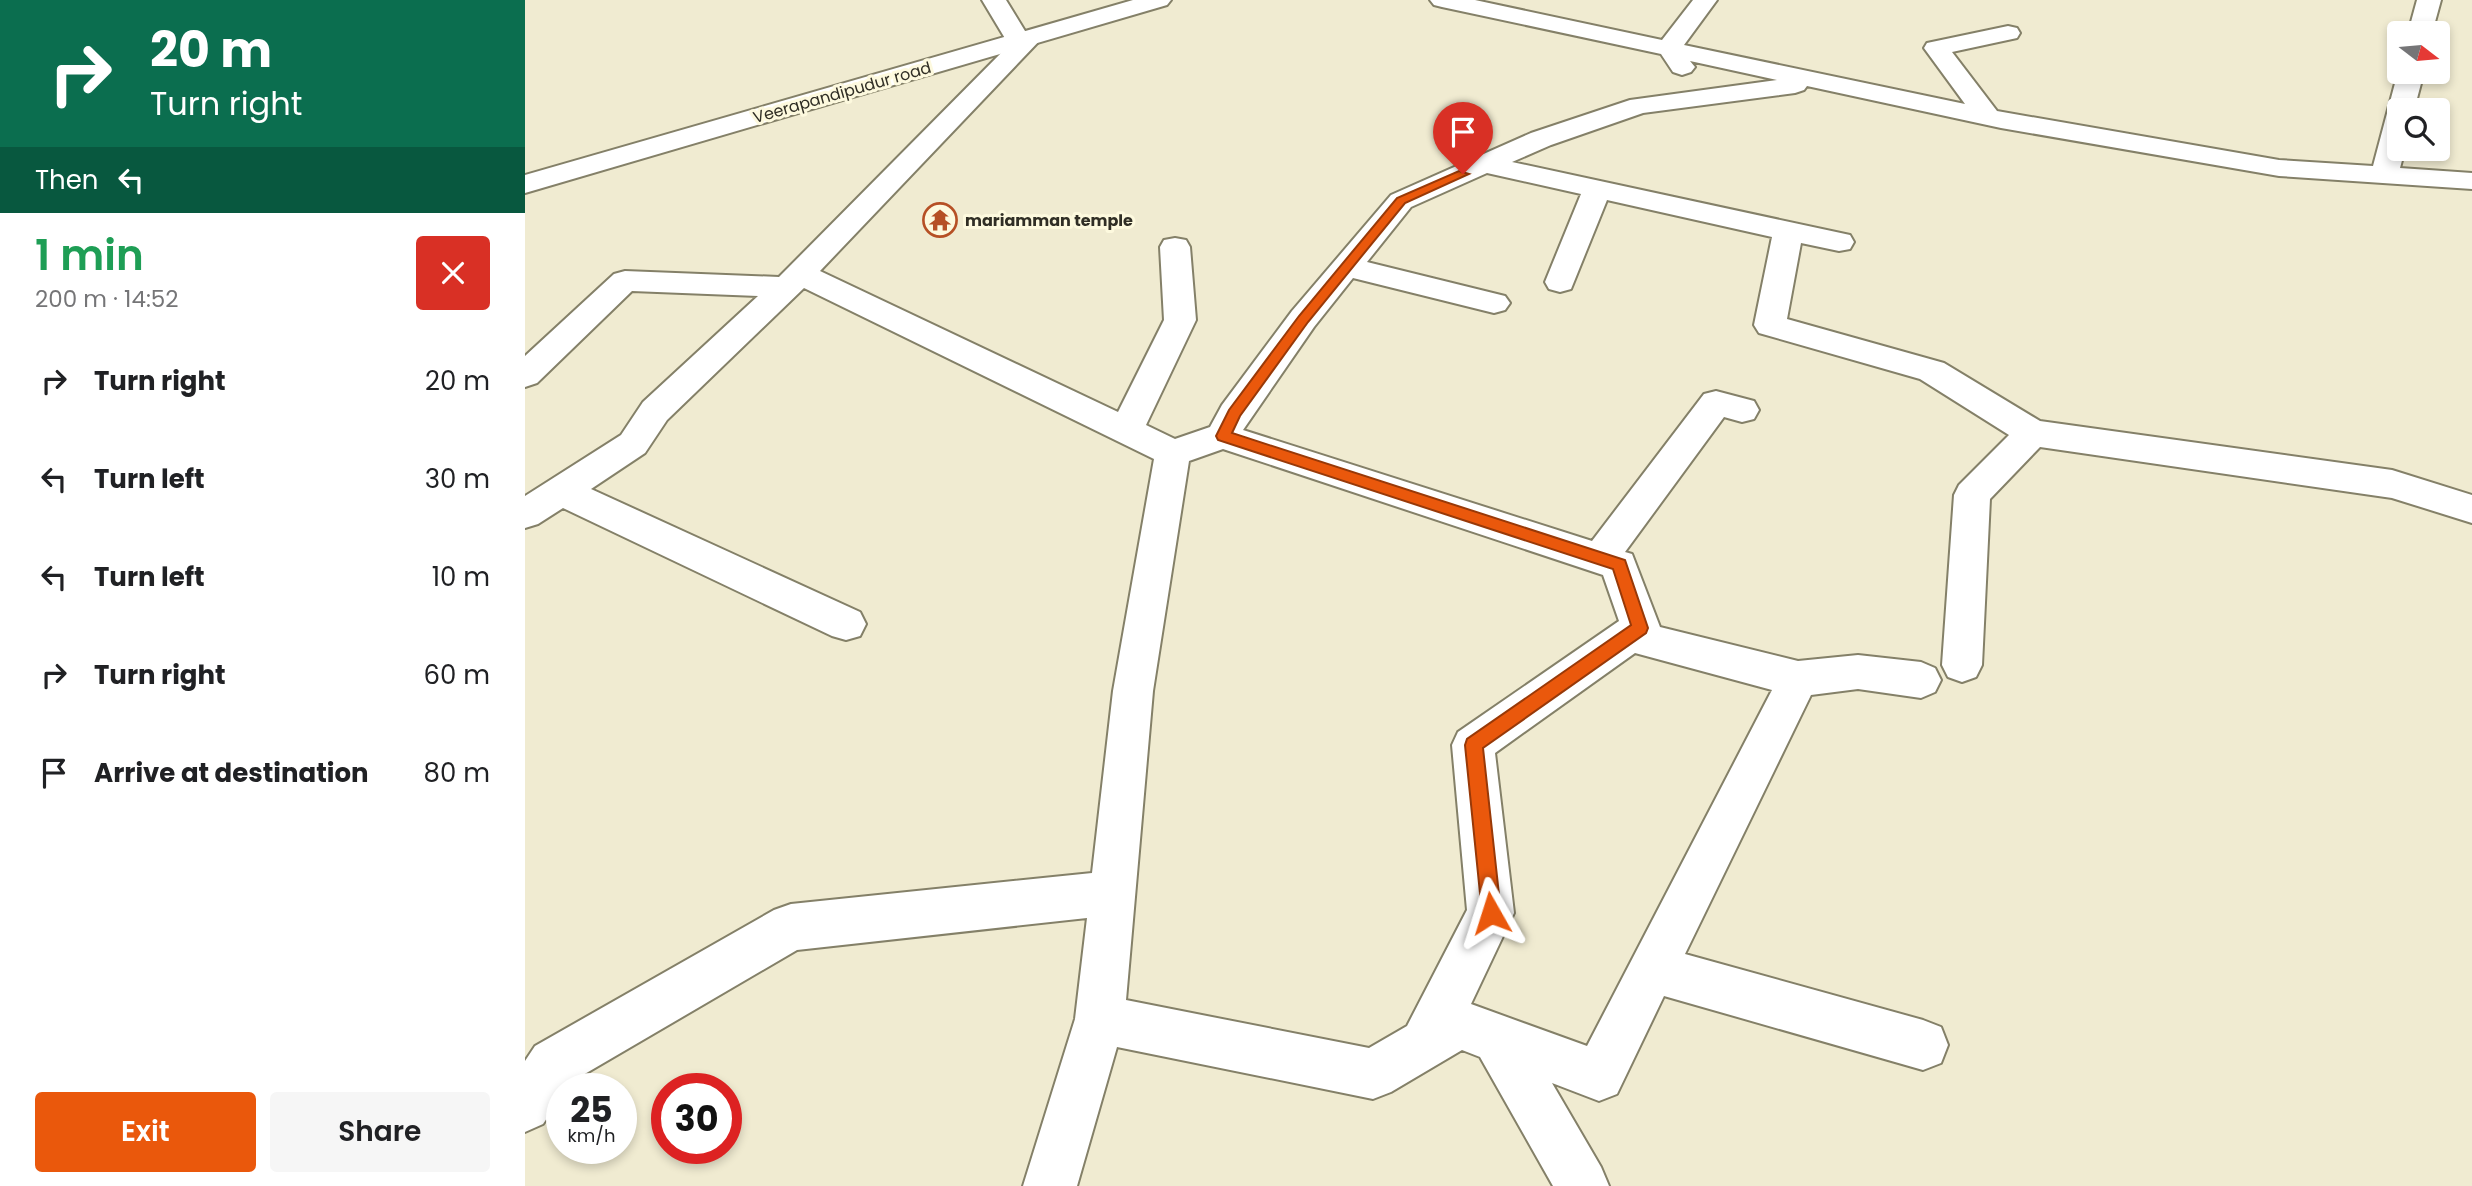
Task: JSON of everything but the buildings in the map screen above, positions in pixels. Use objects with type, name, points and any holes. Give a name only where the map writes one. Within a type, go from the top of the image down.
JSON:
[{"type":"street","points":[[525,514],[633,444],[655,411],[793,280],[1025,39],[994,0]]},
{"type":"street","name":"Veerapandipudur road","points":[[525,184],[1159,0]]},
{"type":"street","points":[[1442,0],[1988,117],[2279,168],[2472,181]]},
{"type":"street","points":[[1669,48],[1705,0]]},
{"type":"street","points":[[2423,21],[2429,0]]},
{"type":"street","points":[[1988,117],[1936,48],[2008,33]]},
{"type":"street","points":[[1669,48],[1703,97]]},
{"type":"street","points":[[1223,436],[1234,414],[1273,361],[1401,201],[1541,139],[1639,106],[1821,81]]},
{"type":"street","points":[[2384,177],[2388,161]]},
{"type":"street","points":[[1484,164],[1839,242]]},
{"type":"street","points":[[1560,282],[1597,189]]},
{"type":"street","points":[[1788,232],[1770,325],[1932,371],[2032,433],[2392,484],[2472,509]]},
{"type":"street","points":[[1126,430],[1180,320],[1175,247]]},
{"type":"street","points":[[1347,267],[1494,303]]},
{"type":"street","points":[[525,375],[625,281],[793,280],[1173,453],[1223,436],[1619,565],[1645,640],[1798,678],[1858,672],[1921,680]]},
{"type":"street","points":[[1600,558],[1716,403],[1742,410]]},
{"type":"street","points":[[1962,665],[1972,495],[2032,433]]},
{"type":"street","points":[[1050,1186],[1100,1019],[1133,691],[1173,453]]},
{"type":"street","points":[[561,491],[846,624]]},
{"type":"street","points":[[1424,1045],[1491,913],[1473,745],[1640,628]]},
{"type":"street","points":[[1100,1019],[1373,1074],[1459,1024],[1598,1076],[1798,678]]},
{"type":"street","points":[[525,1107],[554,1063],[791,927],[1112,893]]},
{"type":"street","points":[[1652,970],[1923,1045]]},
{"type":"street","points":[[1498,1040],[1582,1186]]},
{"type":"place","name":"mariamman temple","points":[[940,220]]},
{"type":"route","points":[[1463,174],[1401,201],[1303,319],[1234,414],[1223,436],[1619,565],[1640,628],[1473,745],[1491,913]]}]
